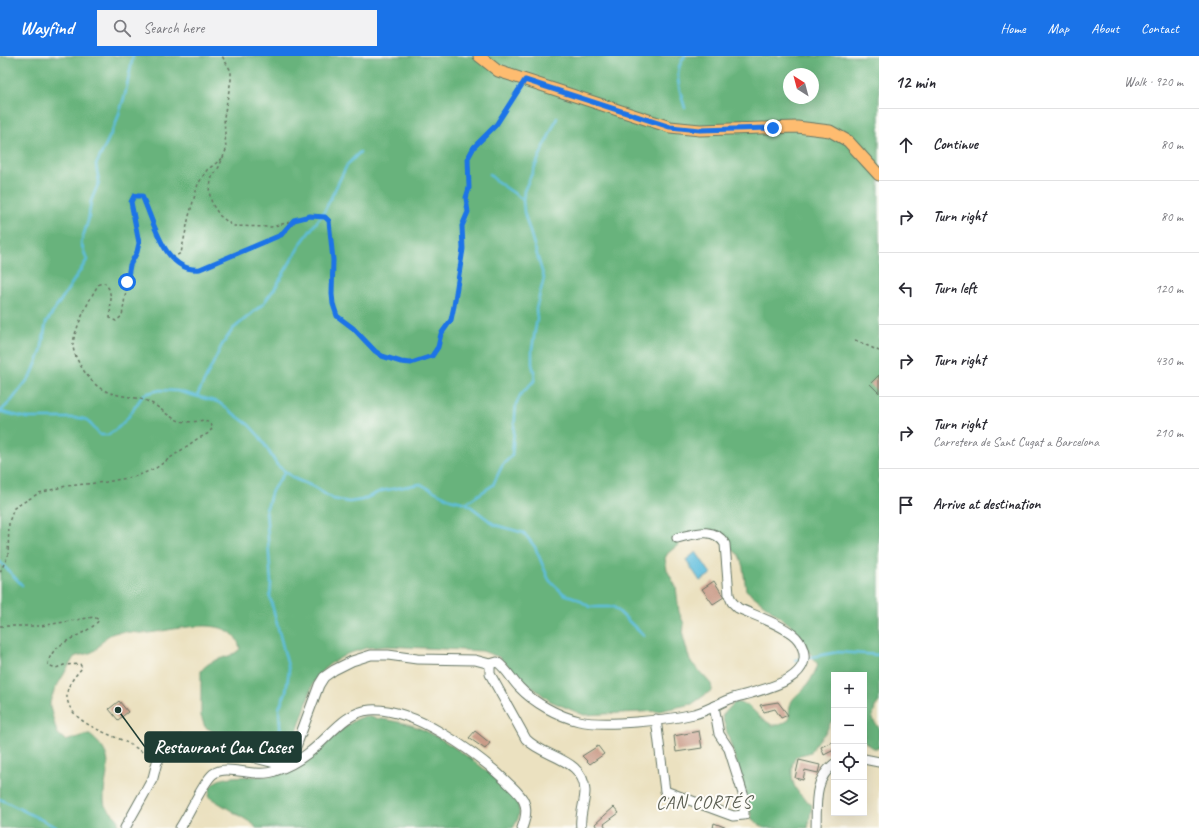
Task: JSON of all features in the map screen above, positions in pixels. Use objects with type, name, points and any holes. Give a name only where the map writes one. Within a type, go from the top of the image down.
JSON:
[{"type":"main road","points":[[479,56],[498,71],[670,127],[700,130],[797,127],[826,130],[836,133],[848,141],[879,175]]},
{"type":"street","points":[[286,766],[292,760],[299,743],[321,681],[327,675],[343,665],[361,658],[380,654],[417,659],[475,660],[490,664],[494,662],[499,664],[525,693],[549,708],[575,720],[599,723],[656,720],[695,714],[722,702],[789,680],[800,669],[803,659],[802,649],[796,637],[738,608],[732,602],[729,595],[725,544],[722,539],[713,534],[703,532],[677,538]]},
{"type":"street","points":[[490,664],[490,674],[526,739],[534,746],[569,763],[582,778],[585,790],[581,828]]},
{"type":"street","points":[[656,720],[665,791],[733,816],[744,815],[744,797],[729,749],[719,734],[714,706]]},
{"type":"street","points":[[180,828],[206,781],[214,773],[227,770],[260,774],[274,772],[307,754],[351,716],[360,711],[386,711],[428,726],[467,750],[493,769],[520,795],[524,802],[526,816],[522,828]]},
{"type":"street","points":[[125,828],[153,778],[157,762],[171,741],[192,739],[213,742],[229,752],[286,766]]},
{"type":"street","points":[[867,760],[879,762]]},
{"type":"street","points":[[816,828],[819,782],[825,772],[831,767]]},
{"type":"path","points":[[222,56],[231,71],[231,80],[224,117],[226,141],[224,156],[212,177],[209,191],[212,204],[220,216],[233,226],[251,228],[270,227],[310,216],[325,217],[329,221],[333,260],[332,294],[333,304],[337,316],[353,328],[375,351],[382,356],[401,362],[411,363],[432,356],[438,347],[441,334],[451,320],[463,249],[462,226],[468,212],[466,198],[469,188],[468,158],[474,147],[496,125],[525,80]]},
{"type":"path","points":[[172,258],[181,253],[198,184],[207,170],[224,156]]},
{"type":"path","points":[[0,572],[8,556],[9,522],[14,508],[39,493],[66,486],[106,482],[137,476],[156,468],[197,438],[208,433],[213,427],[205,420],[180,421],[149,402],[121,397],[99,388],[87,375],[78,360],[73,345],[78,327],[94,291],[99,284],[105,283],[109,289],[110,318],[116,321],[122,316],[130,265],[137,252],[139,243],[131,202],[134,196],[142,196],[151,220],[172,258],[177,263],[192,270],[200,269],[281,235],[294,220]]},
{"type":"path","points":[[855,340],[879,351]]},
{"type":"path","points":[[0,626],[40,626],[94,617],[99,620],[94,627],[59,647],[48,658],[48,665],[56,668],[64,665],[80,664],[82,668],[70,682],[67,697],[74,713],[94,728],[116,738],[157,762]]},
{"type":"green space","points":[[0,56],[879,56],[879,702],[875,707],[872,719],[879,728],[879,748],[871,747],[867,744],[867,672],[831,672],[831,722],[811,752],[799,755],[792,764],[792,775],[796,790],[812,805],[808,828],[764,828],[752,819],[722,716],[735,702],[748,705],[761,718],[772,725],[779,725],[789,720],[791,702],[809,683],[818,665],[794,628],[746,590],[743,567],[739,555],[722,541],[706,535],[683,541],[668,553],[665,558],[667,570],[676,587],[679,612],[684,624],[683,636],[690,661],[711,684],[712,690],[692,704],[659,711],[584,715],[550,701],[516,674],[499,657],[482,651],[388,646],[366,648],[347,654],[330,664],[320,673],[313,684],[295,738],[283,752],[269,755],[243,748],[205,727],[201,716],[201,671],[210,663],[231,655],[240,649],[235,637],[226,630],[215,627],[201,626],[148,633],[114,633],[106,637],[95,650],[90,653],[74,657],[54,691],[50,702],[50,707],[57,733],[66,741],[84,735],[90,735],[105,752],[108,766],[104,790],[105,806],[118,819],[118,828],[0,828]]},
{"type":"green space","points":[[365,716],[399,722],[419,728],[430,733],[474,761],[512,795],[518,805],[518,817],[513,828],[256,828],[253,824],[209,797],[210,788],[214,782],[221,779],[240,776],[269,776],[302,765],[340,731],[356,720]]},
{"type":"water","points":[[696,552],[711,574],[700,581],[686,560]]},
{"type":"building","points":[[879,375],[879,393],[870,384]]},
{"type":"building","points":[[714,581],[724,597],[713,604],[702,589]]},
{"type":"building","points":[[119,701],[128,712],[118,720],[109,709]]},
{"type":"building","points":[[778,702],[788,715],[781,718],[775,709],[764,712],[760,705]]},
{"type":"building","points":[[475,731],[490,743],[485,749],[469,738]]},
{"type":"building","points":[[699,731],[702,748],[676,752],[674,736]]},
{"type":"building","points":[[831,742],[831,752],[824,755],[821,747]]},
{"type":"building","points":[[598,746],[604,754],[590,764],[582,756]]},
{"type":"building","points":[[799,760],[820,765],[818,773],[805,770],[803,780],[795,778]]},
{"type":"building","points":[[614,807],[619,813],[604,824],[606,828],[597,828],[595,824]]},
{"type":"building","points":[[714,823],[727,828],[713,828]]},
{"type":"waterway","points":[[0,412],[12,400],[32,374],[41,352],[46,323],[87,260],[81,243],[88,221],[91,201],[99,182],[96,165],[116,123],[125,95],[133,56]]},
{"type":"waterway","points":[[685,56],[681,62],[678,75],[679,88],[685,108]]},
{"type":"waterway","points":[[523,200],[524,191],[557,118]]},
{"type":"waterway","points":[[197,396],[222,345],[233,329],[263,304],[275,288],[302,242],[324,212],[347,165],[360,152]]},
{"type":"waterway","points":[[466,503],[493,485],[502,466],[512,455],[516,404],[521,394],[534,381],[535,376],[532,364],[532,349],[537,319],[536,309],[544,278],[524,212],[523,200],[489,174]]},
{"type":"waterway","points":[[2,412],[27,418],[80,418],[87,420],[100,435],[108,435],[119,427],[129,416],[143,395],[148,393],[160,390],[177,391],[218,402],[249,425],[260,437],[277,465],[295,479],[312,486],[333,499],[349,502],[362,500],[381,491],[420,484],[450,499],[466,503],[495,525],[524,533],[535,547],[549,580],[564,594],[576,598],[590,607],[614,607],[644,636]]},
{"type":"waterway","points":[[282,755],[279,708],[286,692],[289,670],[270,597],[271,583],[266,509],[273,490],[285,472]]},
{"type":"waterway","points":[[0,562],[22,585]]},
{"type":"waterway","points":[[796,660],[838,652],[879,655]]},
{"type":"waterway","points":[[0,799],[58,828]]},
{"type":"place","name":"Restaurant Can Cases","points":[[118,710]]},
{"type":"district","name":"CAN CORTÉS","points":[[704,802]]},
{"type":"route","points":[[127,282],[130,265],[137,252],[139,243],[131,202],[134,196],[142,196],[157,233],[172,258],[177,263],[192,270],[200,269],[229,258],[281,235],[289,228],[294,220],[310,216],[325,217],[329,221],[333,260],[332,294],[333,304],[337,316],[353,328],[375,351],[382,356],[401,362],[411,363],[432,356],[438,347],[441,334],[447,328],[451,320],[463,249],[462,226],[468,212],[466,198],[469,188],[468,158],[474,147],[496,125],[525,80],[670,127],[700,130],[773,128]]}]
